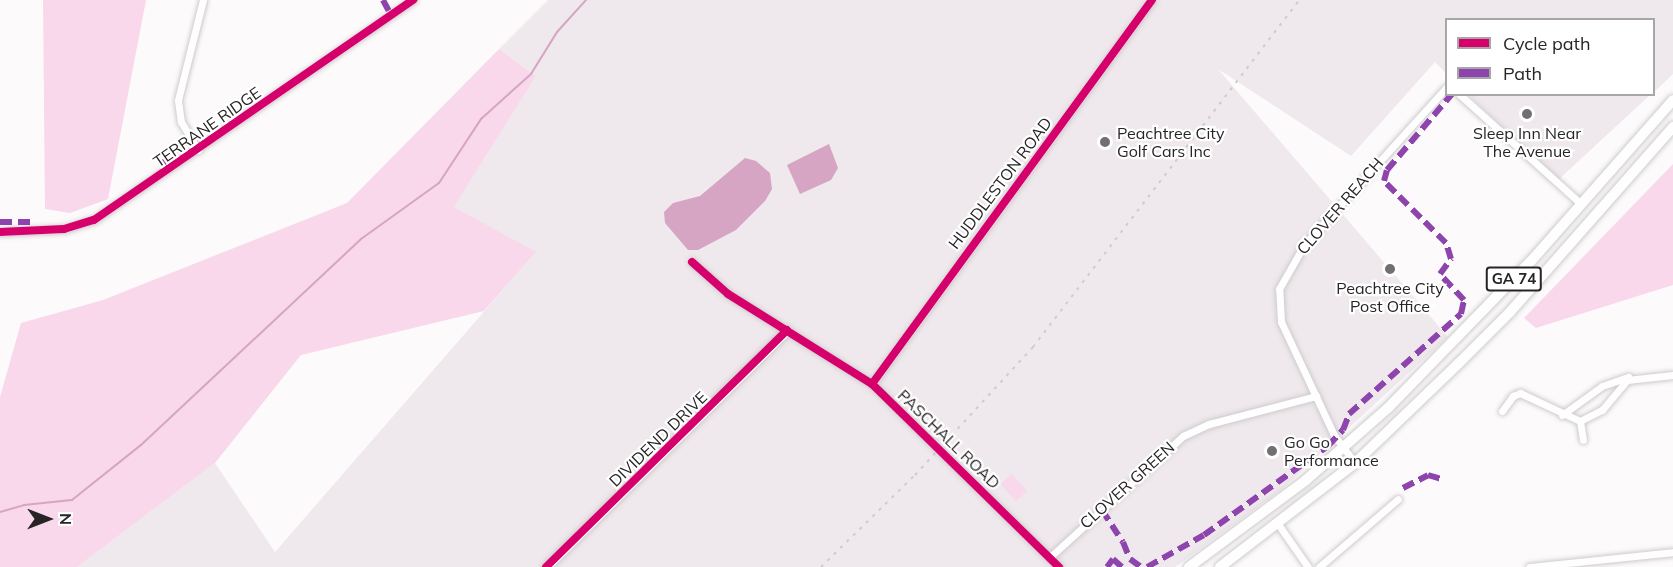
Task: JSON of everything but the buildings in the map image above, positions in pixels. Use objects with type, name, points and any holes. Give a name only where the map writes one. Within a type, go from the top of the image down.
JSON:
[{"type":"main road","name":"GA 74","points":[[1189,567],[1342,448],[1496,298],[1673,100]]},
{"type":"main road","name":"GA 74","points":[[1220,567],[1354,463],[1510,312],[1673,128]]},
{"type":"street","points":[[198,150],[185,132],[178,100],[203,0]]},
{"type":"street","name":"TERRANE RIDGE","points":[[0,232],[51,230],[84,224],[198,150],[413,0]]},
{"type":"street","name":"HUDDLESTON ROAD","points":[[872,384],[1152,0]]},
{"type":"street","name":"CLOVER REACH","points":[[1354,463],[1336,439],[1281,322],[1278,300],[1286,273],[1328,218],[1445,89]]},
{"type":"street","points":[[1461,96],[1581,204]]},
{"type":"street","name":"PASCHALL ROAD","points":[[692,262],[728,294],[872,384],[1059,567]]},
{"type":"street","name":"DIVIDEND DRIVE","points":[[546,567],[787,330]]},
{"type":"street","points":[[1562,415],[1602,386],[1633,376],[1673,375]]},
{"type":"street","points":[[1502,411],[1513,396],[1520,393],[1562,415],[1580,421],[1594,417],[1617,387],[1633,376]]},
{"type":"street","name":"CLOVER GREEN","points":[[1050,557],[1183,436],[1209,424],[1316,396]]},
{"type":"street","points":[[1580,421],[1583,440]]},
{"type":"street","points":[[1319,567],[1398,499]]},
{"type":"street","points":[[1278,524],[1308,567]]},
{"type":"street","points":[[1529,567],[1672,553]]},
{"type":"shaded area","points":[[43,0],[146,0],[108,199],[70,213],[45,209]]},
{"type":"shaded area","points":[[548,0],[1673,0],[1673,74],[1655,91],[1655,18],[1445,18],[1445,72],[1435,62],[1351,156],[1218,69],[1448,337],[1281,490],[1175,567],[77,567],[215,463],[275,552],[535,253],[454,207],[536,76],[499,49]]},
{"type":"shaded area","points":[[499,49],[536,76],[454,207],[536,252],[484,311],[301,355],[215,463],[77,567],[0,567],[0,397],[21,323],[103,300],[347,203]]},
{"type":"shaded area","points":[[1470,96],[1649,96],[1557,181]]},
{"type":"shaded area","points":[[829,144],[838,168],[831,180],[800,194],[787,165]]},
{"type":"shaded area","points":[[745,158],[756,161],[770,173],[772,189],[765,201],[736,230],[698,250],[688,250],[665,223],[664,212],[673,203],[700,196]]},
{"type":"shaded area","points":[[1673,164],[1673,285],[1536,328],[1524,318]]},
{"type":"shaded area","points":[[1012,474],[1027,491],[1016,501],[1001,484]]},
{"type":"waterway","points":[[0,512],[24,505],[72,500],[141,445],[361,239],[439,183],[481,119],[531,74],[557,32],[586,0]]},
{"type":"railway","points":[[821,567],[915,475],[1033,347],[1299,0]]},
{"type":"marked path","points":[[383,0],[392,17]]},
{"type":"marked path","points":[[1147,567],[1204,535],[1328,446],[1343,430],[1349,414],[1461,314],[1464,300],[1440,274],[1451,259],[1446,243],[1384,181],[1387,170],[1450,96]]},
{"type":"marked path","points":[[163,163],[189,139]]},
{"type":"marked path","points":[[0,222],[30,222]]},
{"type":"marked path","points":[[1403,488],[1428,475],[1444,480]]},
{"type":"marked path","points":[[1102,510],[1123,542],[1130,559],[1141,567]]},
{"type":"marked path","points":[[1107,567],[1113,559],[1122,567]]},
{"type":"cycle path","points":[[0,232],[64,229],[94,220],[413,0]]},
{"type":"cycle path","points":[[872,384],[1152,0]]},
{"type":"cycle path","points":[[692,262],[728,294],[872,384],[1059,567]]},
{"type":"cycle path","points":[[546,567],[787,330]]},
{"type":"place","name":"Sleep Inn Near The Avenue","points":[[1527,114]]},
{"type":"place","name":"Peachtree City Golf Cars Inc","points":[[1105,142]]},
{"type":"place","name":"Peachtree City Post Office","points":[[1390,269]]},
{"type":"place","name":"Go Go Performance","points":[[1272,451]]}]
